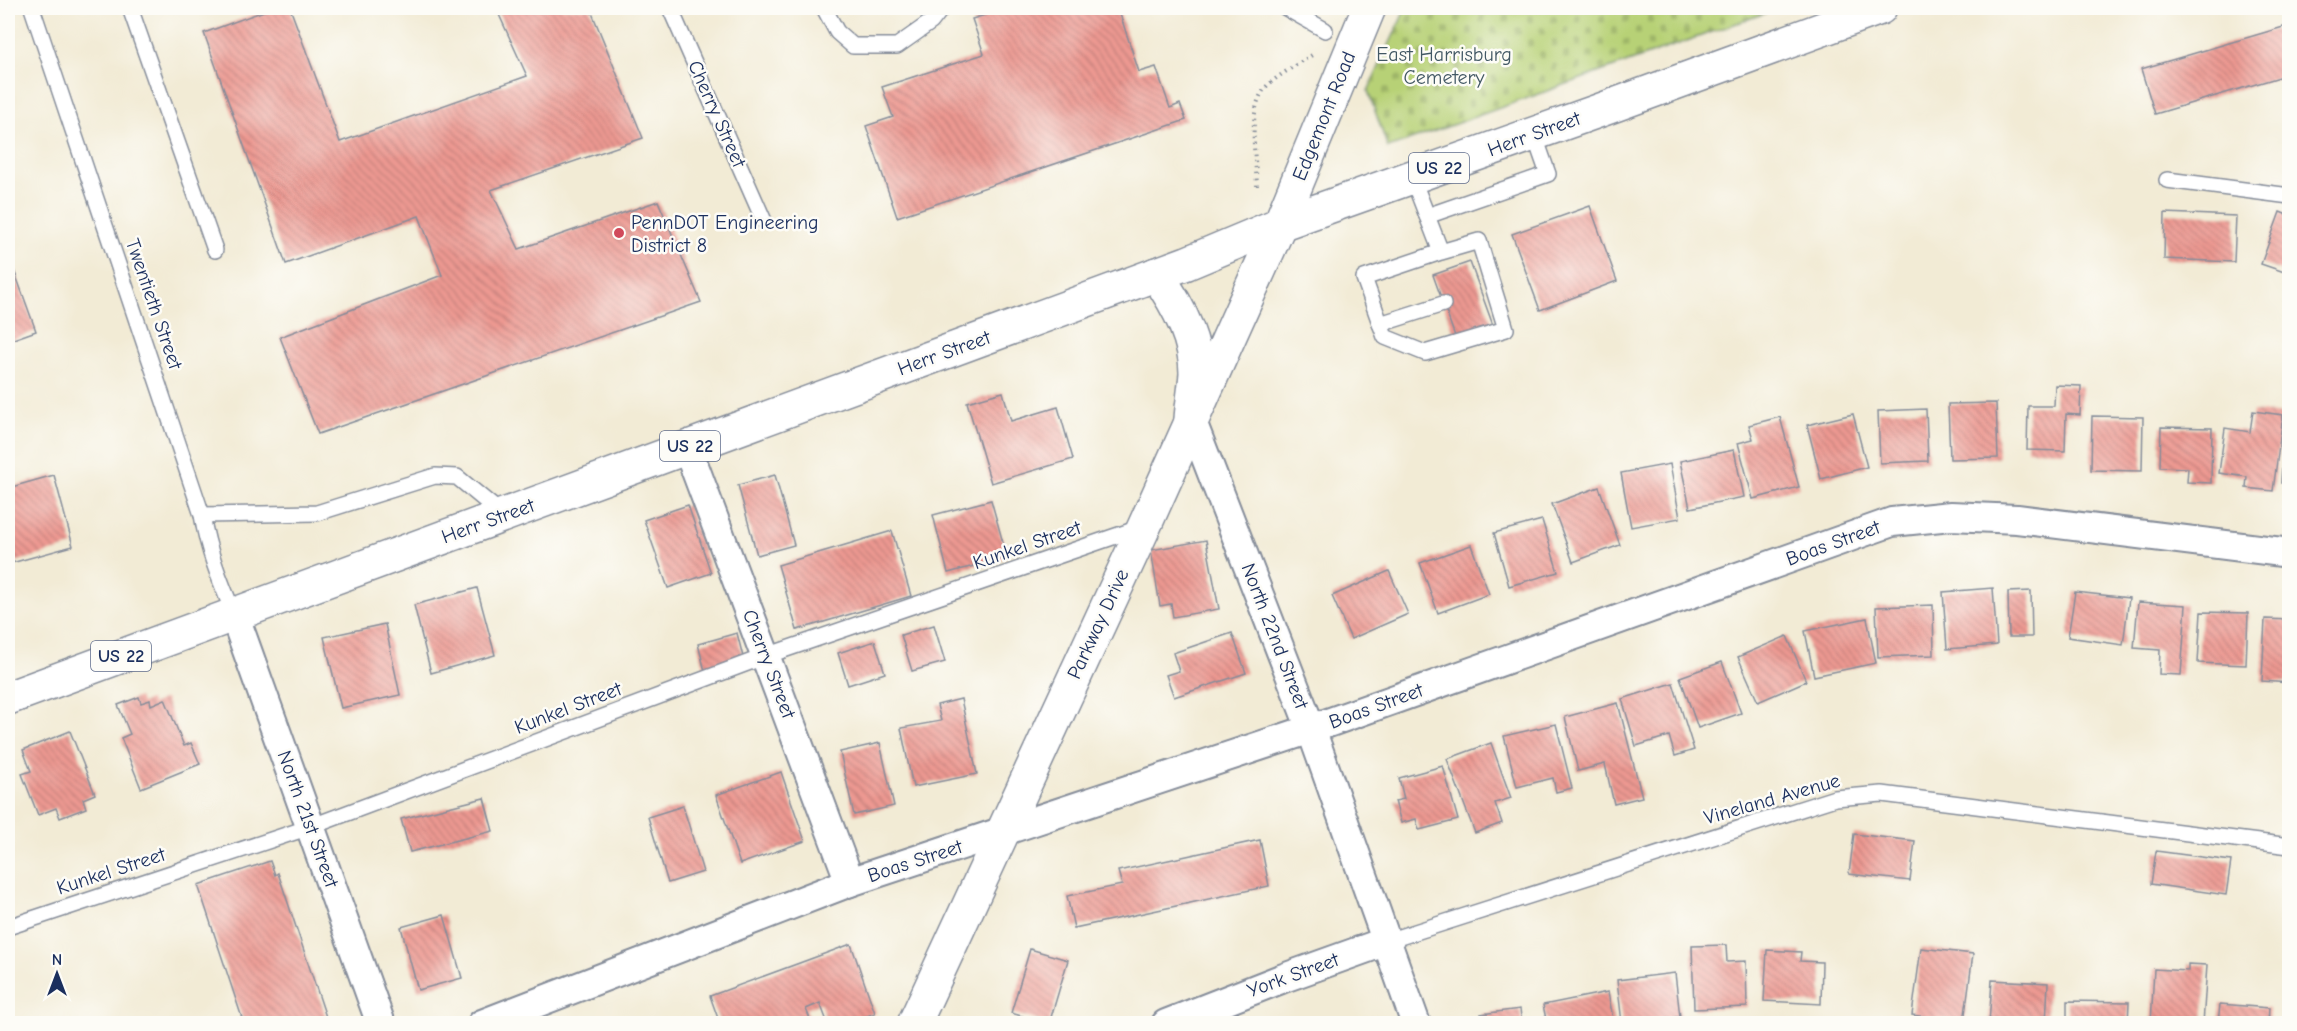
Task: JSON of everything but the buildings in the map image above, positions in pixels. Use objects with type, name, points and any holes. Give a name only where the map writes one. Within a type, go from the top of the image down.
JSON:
[{"type":"main road","name":"Edgemont Road","points":[[1280,224],[1369,8]]},
{"type":"main road","name":"Herr Street","points":[[8,698],[1156,274],[1280,224],[1880,8]]},
{"type":"main road","name":"Parkway Drive","points":[[914,1023],[1144,526],[1280,224]]},
{"type":"main road","points":[[1156,274],[1172,296],[1184,320],[1191,347],[1196,371],[1191,419]]},
{"type":"street","name":"North 22nd Street","points":[[1191,419],[1311,729],[1416,1023]]},
{"type":"street","name":"Cherry Street","points":[[687,447],[850,882]]},
{"type":"street","name":"Boas Street","points":[[482,1023],[850,882],[1311,729],[1892,522],[1951,516],[2017,519],[2289,553]]},
{"type":"street","name":"North 21st Street","points":[[234,614],[381,1023]]},
{"type":"street","name":"York Street","points":[[1166,1023],[1387,941]]},
{"type":"lane","name":"Twentieth Street","points":[[32,8],[202,514],[206,541],[215,572],[234,614]]},
{"type":"lane","points":[[130,8],[215,250]]},
{"type":"lane","name":"Cherry Street","points":[[669,8],[765,221]]},
{"type":"lane","points":[[824,8],[837,32],[853,46],[897,46],[931,22],[942,8]]},
{"type":"lane","points":[[1286,8],[1325,30]]},
{"type":"lane","points":[[1427,216],[1548,174],[1534,134]]},
{"type":"lane","points":[[1412,177],[1441,252]]},
{"type":"lane","points":[[2167,180],[2289,196]]},
{"type":"lane","points":[[1479,241],[1487,289],[1506,328],[1425,353],[1384,336],[1364,278],[1441,252],[1479,241]]},
{"type":"lane","points":[[1380,324],[1443,304]]},
{"type":"lane","points":[[202,514],[317,513],[435,476],[457,477],[503,515]]},
{"type":"lane","name":"Kunkel Street","points":[[8,927],[310,827],[766,656],[1144,526]]},
{"type":"lane","name":"Vineland Avenue","points":[[1387,941],[1835,798],[1882,794],[2289,846]]},
{"type":"path","points":[[1280,224],[1258,196],[1253,119],[1260,96],[1268,84],[1318,51]]},
{"type":"green space","name":"East Harrisburg Cemetery","points":[[1406,8],[1779,8],[1388,148],[1368,91]]},
{"type":"place","name":"PennDOT Engineering District 8","points":[[619,233]]}]
